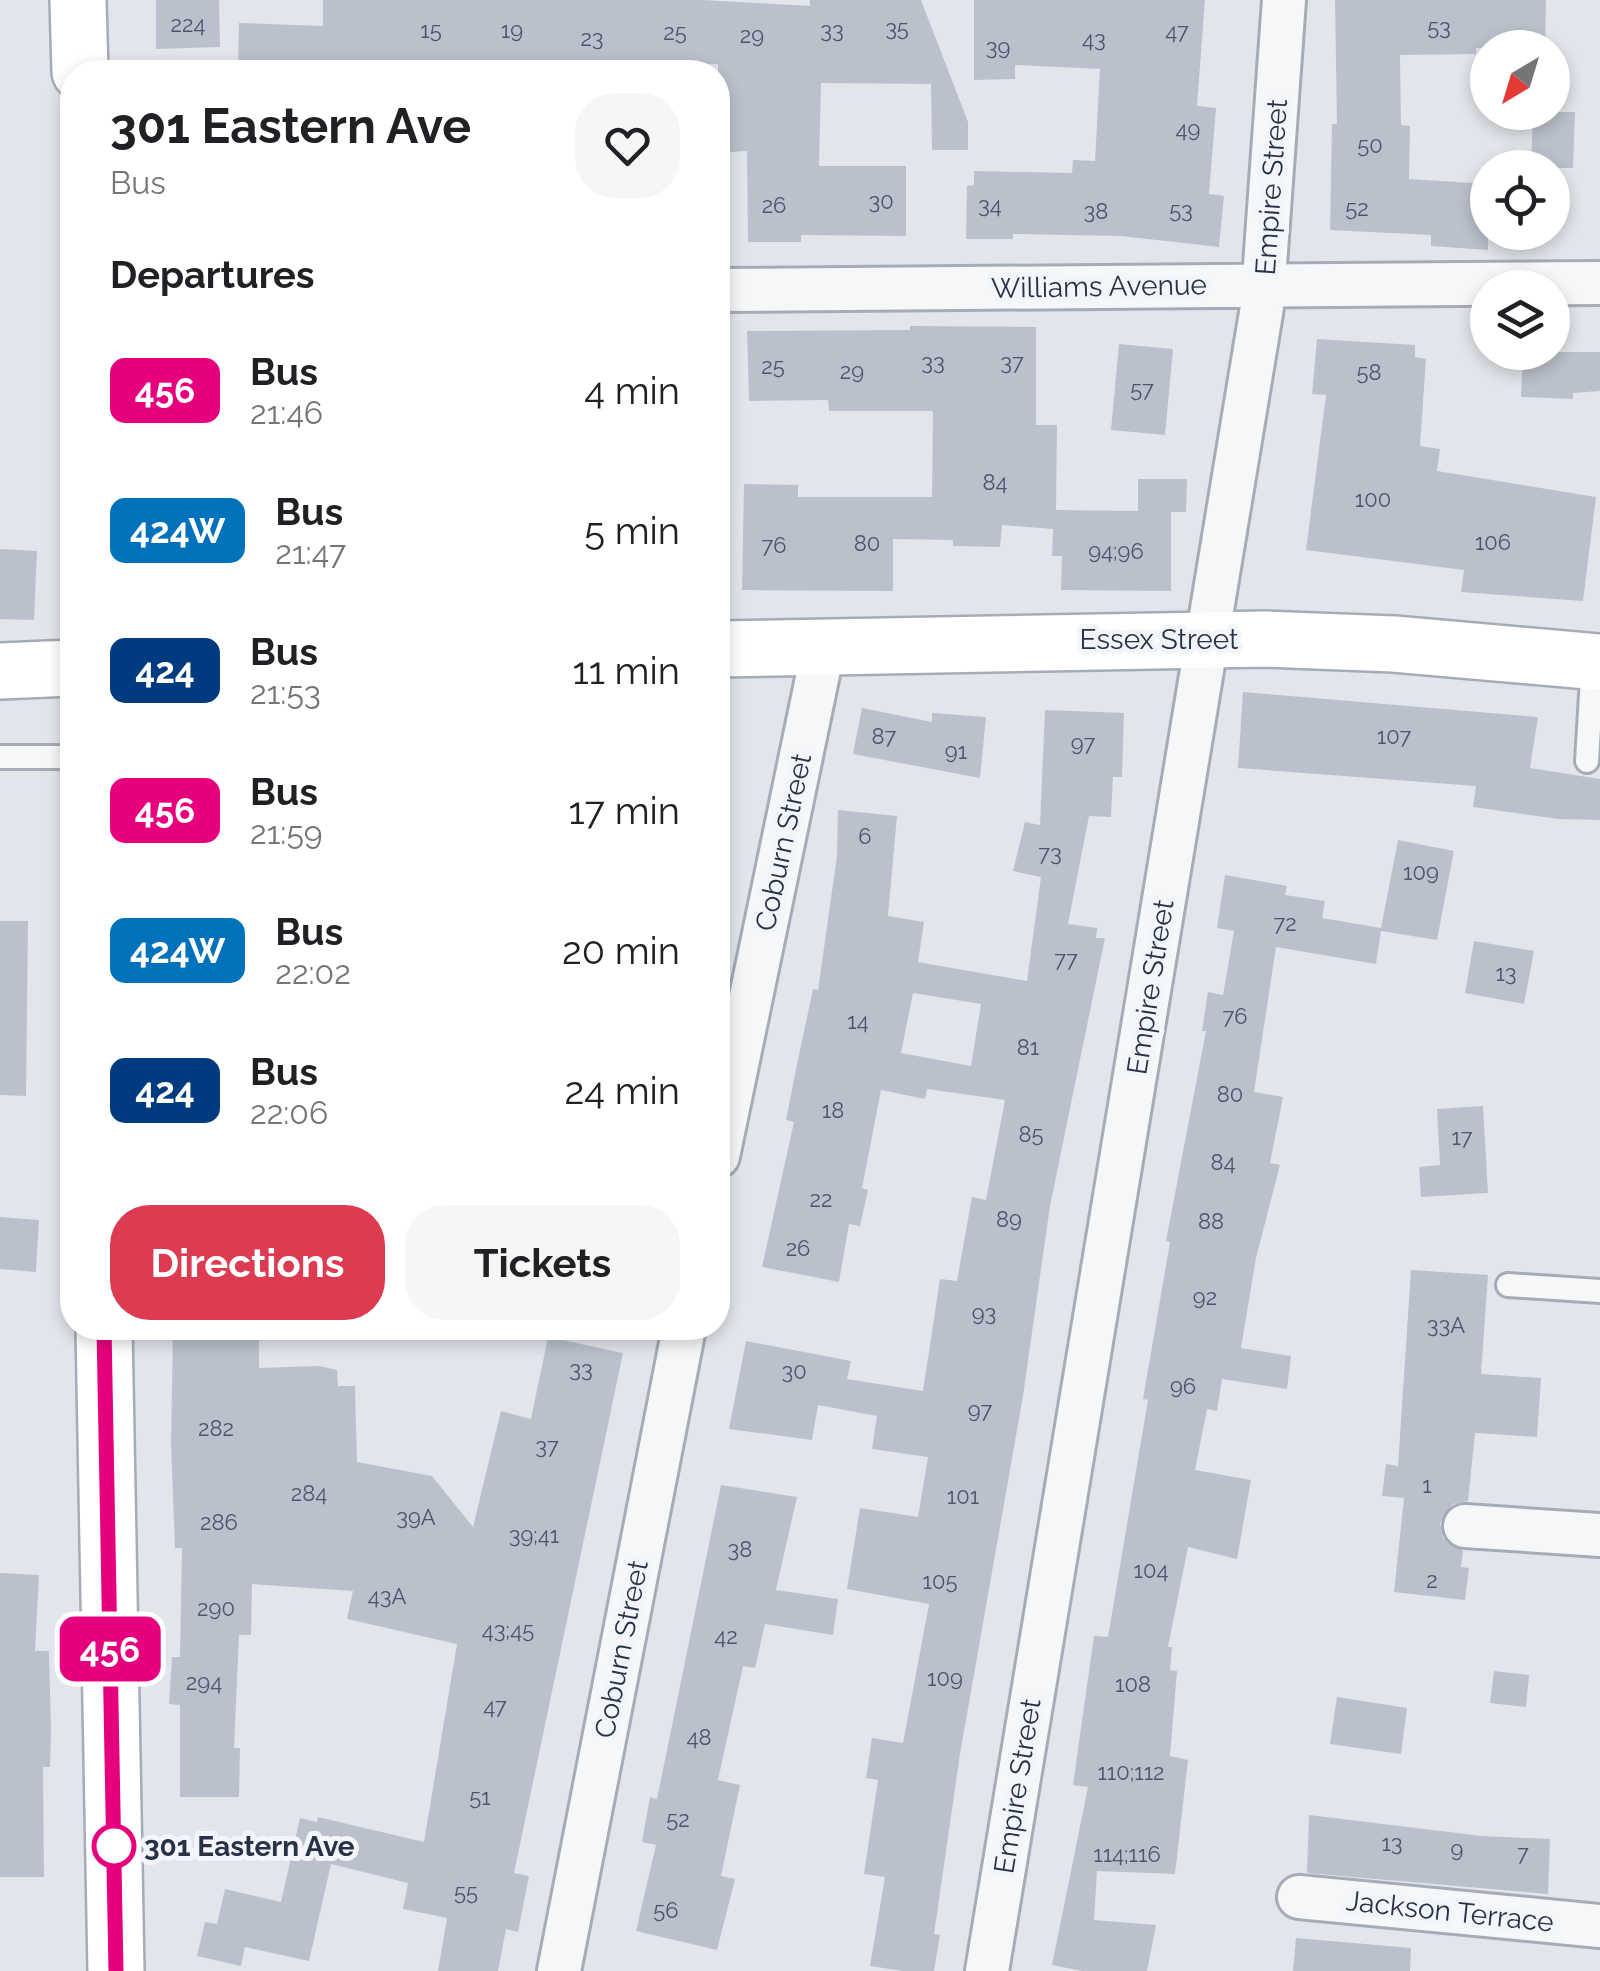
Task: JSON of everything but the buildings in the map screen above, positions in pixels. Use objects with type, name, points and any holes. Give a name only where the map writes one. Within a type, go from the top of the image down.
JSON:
[{"type":"main road","points":[[78,0],[80,60]]},
{"type":"main road","name":"Essex Street","points":[[730,648],[1208,639],[1394,644],[1597,661]]},
{"type":"main road","points":[[0,671],[60,668]]},
{"type":"main road","points":[[104,1340],[116,1971]]},
{"type":"street","name":"Empire Street","points":[[987,1971],[1208,639],[1263,284],[1284,0]]},
{"type":"street","name":"Williams Avenue","points":[[730,290],[1600,283]]},
{"type":"street","name":"Coburn Street","points":[[730,1072],[824,645]]},
{"type":"street","name":"Coburn Street","points":[[559,1971],[682,1340]]},
{"type":"street","points":[[1465,1526],[1600,1535]]},
{"type":"street","name":"Jackson Terrace","points":[[1300,1897],[1600,1926]]},
{"type":"lane","points":[[1587,762],[1597,661]]},
{"type":"lane","points":[[0,757],[60,757]]},
{"type":"lane","points":[[1508,1284],[1600,1290]]},
{"type":"bus line","name":"456","points":[[104,1340],[116,1971]]},
{"type":"place","name":"301 Eastern Ave","points":[[114,1846]]}]
